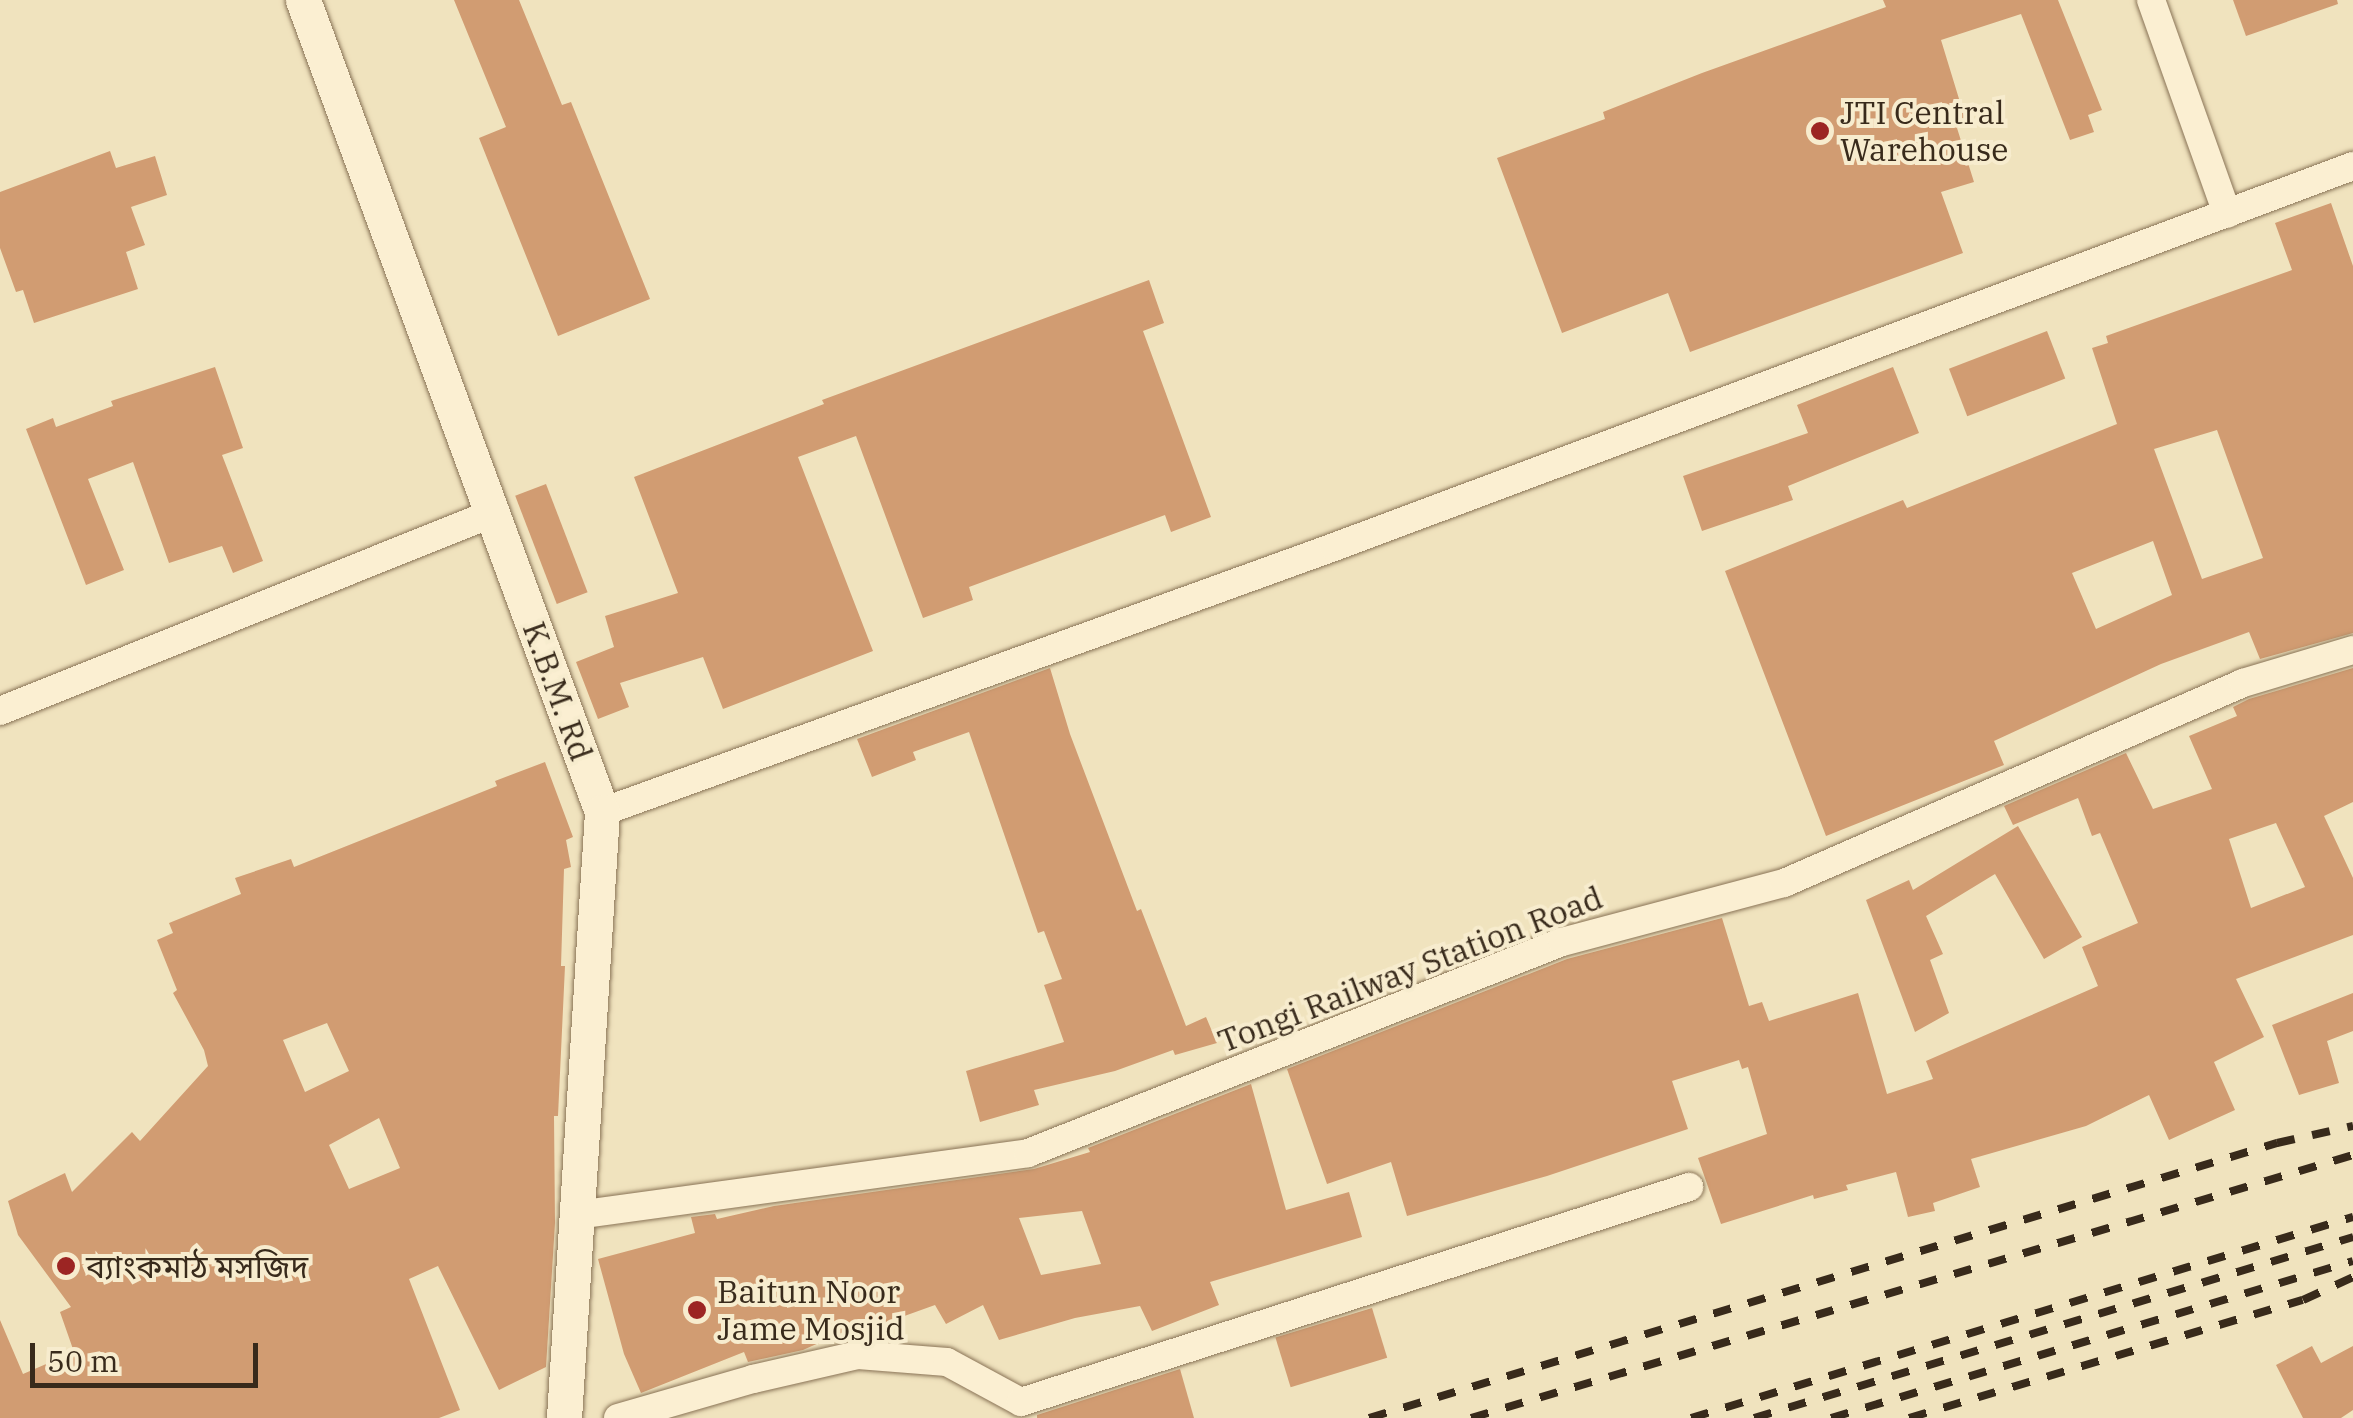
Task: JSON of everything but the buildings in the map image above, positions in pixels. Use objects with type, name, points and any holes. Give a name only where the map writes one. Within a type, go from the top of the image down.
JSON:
[{"type":"street","name":"K.B.M. Rd","points":[[304,0],[602,812],[564,1418]]},
{"type":"street","points":[[2151,0],[2227,214]]},
{"type":"street","points":[[602,812],[1352,540],[2353,166]]},
{"type":"street","points":[[0,711],[493,512]]},
{"type":"street","name":"Tongi Railway Station Road","points":[[578,1215],[1028,1153],[1562,942],[1784,883],[2242,683],[2353,650]]},
{"type":"street","points":[[618,1418],[754,1379],[858,1355],[947,1362],[1020,1402],[1690,1187]]},
{"type":"railway","points":[[1369,1418],[2277,1143],[2353,1126]]},
{"type":"railway","points":[[1471,1418],[2353,1155]]},
{"type":"railway","points":[[1691,1418],[2353,1217]]},
{"type":"railway","points":[[1754,1418],[2353,1237]]},
{"type":"railway","points":[[1831,1418],[2353,1261]]},
{"type":"railway","points":[[1909,1418],[2303,1300],[2353,1277]]},
{"type":"place","name":"JTI Central Warehouse","points":[[1820,131]]},
{"type":"place","name":"ব্যাংকমাঠ মসজিদ","points":[[66,1266]]},
{"type":"place","name":"Baitun Noor Jame Mosjid","points":[[697,1310]]}]
